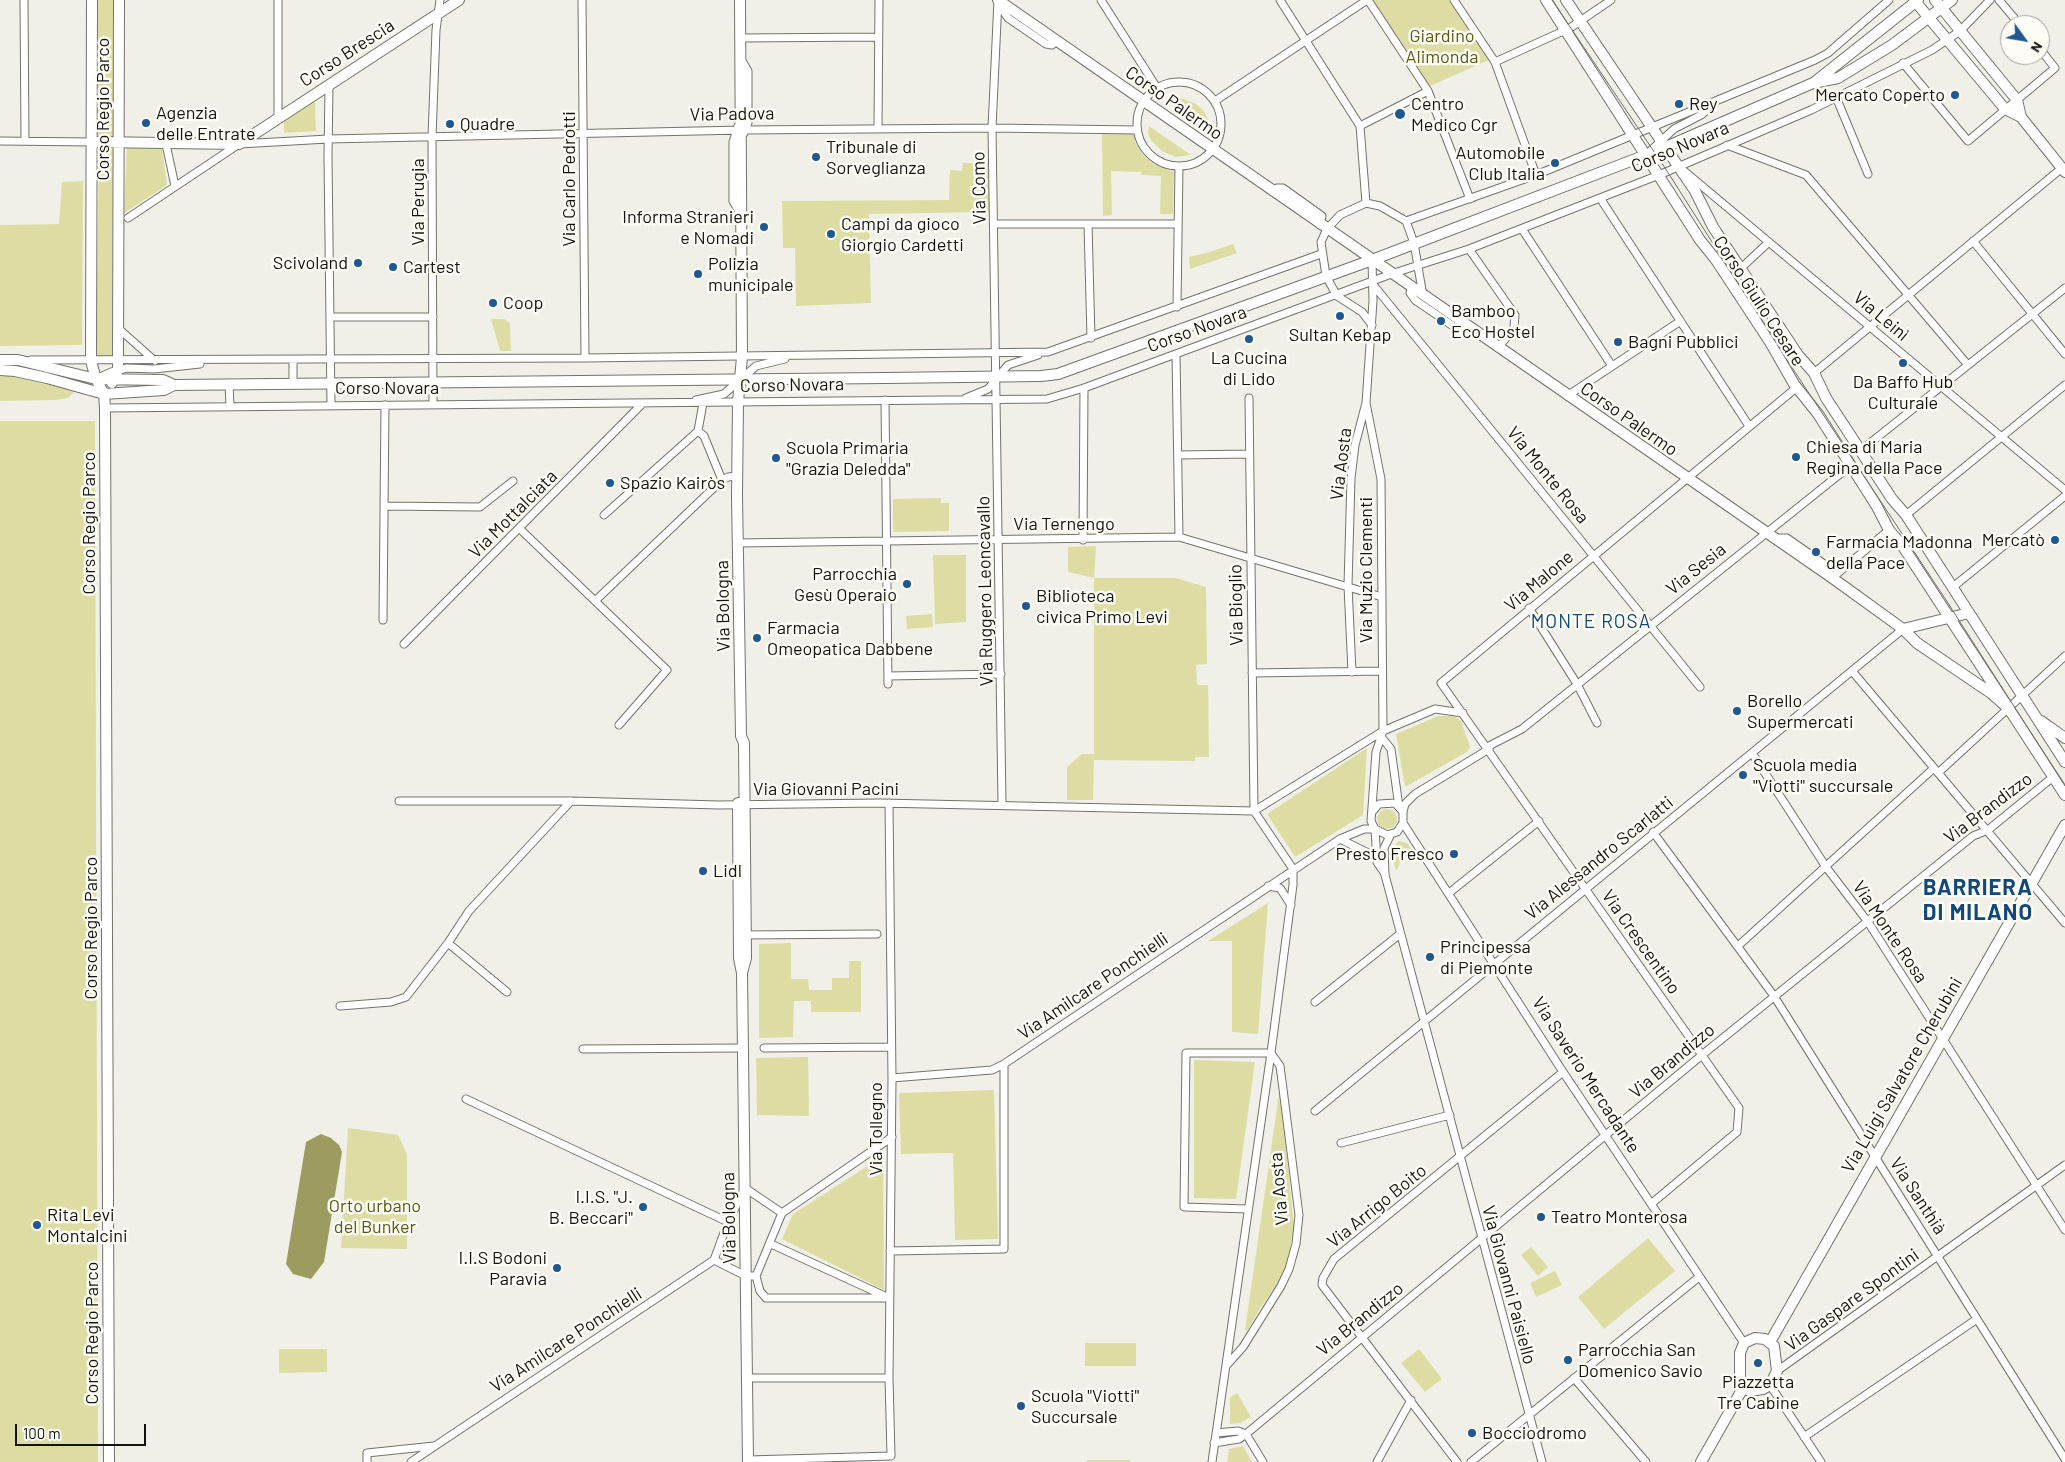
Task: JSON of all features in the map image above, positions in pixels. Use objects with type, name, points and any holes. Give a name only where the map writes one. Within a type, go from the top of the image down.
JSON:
[{"type":"main road","name":"Corso Regio Parco","points":[[92,0],[91,361],[96,379],[104,394],[105,408],[109,1462]]},
{"type":"main road","name":"Corso Regio Parco","points":[[117,370],[119,0]]},
{"type":"main road","name":"Corso Brescia","points":[[239,144],[459,0]]},
{"type":"main road","name":"Via Bologna","points":[[740,0],[742,357],[738,402],[737,476],[741,736],[744,744],[741,805],[742,935],[746,958],[742,973],[745,1188],[751,1276],[747,1378],[748,1461]]},
{"type":"main road","name":"Corso Giulio Cesare","points":[[1546,0],[1573,26],[1663,143],[1695,191],[1713,227],[1798,355],[1814,373],[1826,398],[1860,451],[1892,499],[1906,515],[2065,762]]},
{"type":"main road","name":"Corso Giulio Cesare","points":[[1566,0],[1573,26],[1633,135],[1770,342],[1796,388],[1818,414],[1876,505],[1889,530],[1904,548],[2065,795]]},
{"type":"main road","name":"Corso Novara","points":[[0,360],[18,360],[96,379],[117,370],[163,380],[174,385],[740,380],[1042,376],[1058,374],[1372,260],[1647,154],[1663,143],[1813,84],[1838,78],[1863,64],[1929,18],[1938,4],[1952,0]]},
{"type":"main road","points":[[1916,1],[2005,109],[2021,118],[2063,170]]},
{"type":"main road","name":"Corso Novara","points":[[1813,84],[1916,1]]},
{"type":"main road","name":"Corso Palermo","points":[[1000,2],[1832,578],[1904,629],[1917,643],[1991,693],[2009,709]]},
{"type":"main road","points":[[1938,4],[2017,100],[2021,118]]},
{"type":"main road","points":[[92,142],[239,144]]},
{"type":"main road","name":"Corso Novara","points":[[0,370],[15,371],[47,378],[104,394],[164,390],[174,385]]},
{"type":"main road","points":[[104,394],[117,370]]},
{"type":"main road","points":[[1904,629],[1948,616],[1961,617],[1969,613]]},
{"type":"main road","points":[[2037,718],[2065,738]]},
{"type":"main road","name":"Via Luigi Salvatore Cherubini","points":[[1770,1342],[1874,1156],[2065,826]]},
{"type":"main road","points":[[1701,1462],[1743,1388],[1739,1365],[1740,1353],[1744,1343],[1755,1338],[1762,1338],[1770,1342],[1776,1354],[1777,1371],[1770,1385],[1757,1390],[1743,1388]]},
{"type":"street","points":[[24,0],[25,140]]},
{"type":"street","points":[[278,0],[278,118]]},
{"type":"street","name":"Via Perugia","points":[[433,404],[432,137],[440,0]]},
{"type":"street","name":"Via Carlo Pedrotti","points":[[582,0],[585,358]]},
{"type":"street","points":[[878,129],[879,0]]},
{"type":"street","points":[[1101,0],[1156,88]]},
{"type":"street","points":[[1280,0],[1360,126],[1366,203]]},
{"type":"street","points":[[1215,101],[1306,39],[1368,0],[1428,91],[1470,199]]},
{"type":"street","points":[[1454,0],[1495,62],[1536,175]]},
{"type":"street","points":[[1495,62],[1573,26],[1611,0]]},
{"type":"street","name":"Corso Novara","points":[[1406,221],[1536,175],[1828,53],[1889,0]]},
{"type":"street","name":"Corso Novara","points":[[105,408],[433,404],[703,404],[1047,399],[1084,388],[1417,265],[1469,249],[1659,175],[1836,97],[1903,64],[1948,40],[1960,31],[1990,0]]},
{"type":"street","points":[[1999,0],[2012,15]]},
{"type":"street","name":"Via Como","points":[[997,376],[992,128],[1000,2]]},
{"type":"street","points":[[740,38],[878,37]]},
{"type":"street","points":[[1903,64],[1968,141],[2055,68],[2050,62]]},
{"type":"street","points":[[1171,82],[1189,82],[1204,90],[1215,101],[1220,113],[1221,130],[1212,150],[1198,162],[1179,166],[1156,159],[1143,145],[1137,130],[1138,113],[1143,102],[1156,88],[1171,82]]},
{"type":"street","points":[[329,85],[331,405]]},
{"type":"street","points":[[1360,126],[1428,91]]},
{"type":"street","points":[[1836,97],[1868,174]]},
{"type":"street","points":[[1663,143],[1676,128],[1702,115],[1720,99]]},
{"type":"street","name":"Via Padova","points":[[239,144],[328,138],[741,130],[992,128],[1137,130]]},
{"type":"street","points":[[0,141],[92,142]]},
{"type":"street","points":[[166,144],[175,186]]},
{"type":"street","points":[[128,218],[239,144]]},
{"type":"street","points":[[1728,145],[1806,175],[1968,366]]},
{"type":"street","points":[[1177,307],[1179,166]]},
{"type":"street","name":"Via Leinì","points":[[1678,166],[2065,490]]},
{"type":"street","points":[[1814,373],[1973,241],[2063,170]]},
{"type":"street","points":[[1600,198],[1679,322],[1749,426]]},
{"type":"street","points":[[1372,325],[1362,312],[1337,296],[1326,276],[1321,254],[1324,227],[1340,215],[1366,203],[1380,206],[1406,221],[1414,243],[1423,296]]},
{"type":"street","points":[[994,224],[1178,224]]},
{"type":"street","points":[[1088,224],[1091,338]]},
{"type":"street","points":[[1522,229],[1612,366]]},
{"type":"street","points":[[1973,241],[2065,354]]},
{"type":"street","points":[[1741,268],[1769,242]]},
{"type":"street","points":[[1469,249],[1515,315],[1514,328],[1498,348]]},
{"type":"street","name":"Corso Novara","points":[[18,360],[91,361],[117,370],[155,361],[742,357],[1048,352],[1321,254]]},
{"type":"street","name":"Via Aosta","points":[[1352,672],[1348,586],[1350,478],[1355,445],[1366,403],[1372,325],[1372,260]]},
{"type":"street","name":"Via Monte Rosa","points":[[1372,282],[1651,624],[1700,687]]},
{"type":"street","name":"Corso Palermo","points":[[1411,288],[1410,293],[1415,300],[1456,328],[1463,330],[1467,326]]},
{"type":"street","points":[[1860,451],[2065,288]]},
{"type":"street","points":[[330,317],[433,317]]},
{"type":"street","points":[[1567,396],[1679,322]]},
{"type":"street","points":[[118,328],[155,361]]},
{"type":"street","points":[[962,400],[987,390],[1008,365],[1048,352]]},
{"type":"street","points":[[1176,354],[1179,537]]},
{"type":"street","points":[[680,404],[724,394],[756,366],[798,356]]},
{"type":"street","points":[[293,360],[293,383]]},
{"type":"street","points":[[117,370],[189,366],[217,361]]},
{"type":"street","name":"Via Ruggero Leoncavallo","points":[[997,376],[1002,805]]},
{"type":"street","points":[[229,384],[230,406]]},
{"type":"street","points":[[1906,515],[2065,385]]},
{"type":"street","points":[[1083,540],[1084,388]]},
{"type":"street","name":"Via Malone","points":[[1440,683],[1796,388]]},
{"type":"street","name":"Via Bioglio","points":[[1249,398],[1254,811]]},
{"type":"street","points":[[885,400],[888,680],[1001,674]]},
{"type":"street","name":"Via Muzio Clementi","points":[[1366,403],[1380,475],[1382,734]]},
{"type":"street","name":"Via Mottalciata","points":[[404,644],[642,404]]},
{"type":"street","points":[[604,515],[698,431],[703,404]]},
{"type":"street","points":[[383,620],[385,405]]},
{"type":"street","points":[[698,431],[704,436],[722,480]]},
{"type":"street","points":[[1178,456],[1249,454]]},
{"type":"street","name":"Via Sesia","points":[[1401,809],[1415,794],[1522,729],[1651,624],[1769,535],[1850,466]]},
{"type":"street","points":[[595,601],[722,480],[737,476]]},
{"type":"street","points":[[384,506],[480,507],[513,481]]},
{"type":"street","points":[[1953,587],[2065,496]]},
{"type":"street","points":[[520,529],[667,670],[619,725]]},
{"type":"street","points":[[1832,578],[1889,530]]},
{"type":"street","name":"Via Ternengo","points":[[738,543],[1083,540],[1179,537],[1382,597]]},
{"type":"street","points":[[1529,608],[1577,684],[1597,723]]},
{"type":"street","name":"Via Alessandro Scarlatti","points":[[1315,1111],[1653,832],[1904,629]]},
{"type":"street","points":[[1738,946],[1826,867],[2009,709],[2065,656]]},
{"type":"street","points":[[1252,672],[1382,671]]},
{"type":"street","points":[[1852,671],[2065,923]]},
{"type":"street","name":"Via Crescentino","points":[[1440,683],[1488,748],[1739,1108],[1737,1132],[1651,1204]]},
{"type":"street","points":[[1212,1462],[1291,905],[1293,869],[1254,811],[1382,734],[1435,708],[1463,713]]},
{"type":"street","points":[[1382,734],[1391,750],[1403,823],[1401,828],[1391,834],[1383,834],[1375,829],[1371,821],[1376,752],[1382,734]]},
{"type":"street","name":"Via Monte Rosa","points":[[1752,753],[1826,867],[1868,922],[2065,1230]]},
{"type":"street","name":"Via Brandizzo","points":[[1246,1434],[1361,1337],[1482,1240],[1702,1054],[1973,836],[1988,830],[2053,777]]},
{"type":"street","name":"Via Giovanni Pacini","points":[[398,801],[571,801],[741,805],[889,803],[1254,811]]},
{"type":"street","points":[[340,1006],[391,1002],[406,998],[448,943],[469,910],[571,801]]},
{"type":"street","points":[[1372,812],[1385,802],[1401,809]]},
{"type":"street","name":"Via Tollegno","points":[[748,1461],[891,1456],[889,1298],[892,1078],[889,803]]},
{"type":"street","points":[[1449,893],[1539,821]]},
{"type":"street","name":"Via Saverio Mercadante","points":[[1403,823],[1495,963],[1563,1072],[1744,1343]]},
{"type":"street","name":"Via Amilcare Ponchielli","points":[[892,1078],[992,1070],[1004,1064],[1340,839],[1364,830],[1375,829]]},
{"type":"street","name":"Via Giovanni Paisiello","points":[[1375,829],[1376,856],[1385,874]]},
{"type":"street","name":"Via Santhià","points":[[1653,832],[1774,996],[2065,1459]]},
{"type":"street","name":"Via Giovanni Paisiello","points":[[1391,834],[1384,848],[1385,874],[1450,1116],[1459,1158],[1542,1462]]},
{"type":"street","points":[[1340,839],[1376,856]]},
{"type":"street","points":[[1268,886],[1280,888],[1291,905]]},
{"type":"street","points":[[742,935],[877,934]]},
{"type":"street","points":[[1315,1002],[1400,934]]},
{"type":"street","points":[[448,943],[507,992]]},
{"type":"street","points":[[764,1048],[891,1047]]},
{"type":"street","points":[[583,1050],[743,1048]]},
{"type":"street","points":[[1248,1209],[1184,1207],[1186,1053],[1271,1053]]},
{"type":"street","name":"Via Aosta","points":[[1226,1366],[1243,1347],[1281,1286],[1292,1261],[1297,1239],[1298,1210],[1283,1088],[1278,1061],[1271,1053]]},
{"type":"street","points":[[890,1251],[1004,1249],[1004,1064]]},
{"type":"street","name":"Via Arrigo Boito","points":[[1457,1462],[1322,1285],[1327,1270],[1334,1259],[1563,1072]]},
{"type":"street","points":[[466,1099],[728,1222]]},
{"type":"street","points":[[1341,1143],[1450,1116]]},
{"type":"street","points":[[751,1276],[771,1244],[782,1213],[892,1137]]},
{"type":"street","name":"Via Gaspare Spontini","points":[[1777,1371],[2065,1165]]},
{"type":"street","points":[[782,1213],[745,1188],[728,1222],[714,1260],[751,1276],[766,1298],[889,1298]]},
{"type":"street","points":[[771,1244],[889,1298]]},
{"type":"street","name":"Via Amilcare Ponchielli","points":[[411,1462],[714,1260]]},
{"type":"street","points":[[1471,1462],[1699,1277]]},
{"type":"street","points":[[1804,1437],[1977,1319]]},
{"type":"street","points":[[747,1378],[889,1378]]},
{"type":"street","points":[[1574,1378],[1646,1462]]},
{"type":"street","points":[[1770,1385],[1820,1462]]},
{"type":"street","points":[[1377,1462],[1411,1400]]},
{"type":"street","points":[[1216,1433],[1238,1431],[1246,1434],[1263,1462]]},
{"type":"street","points":[[1214,1443],[1239,1438],[1246,1434]]},
{"type":"street","name":"Via Amilcare Ponchielli","points":[[367,1462],[367,1453],[434,1446]]},
{"type":"green space","points":[[98,0],[113,0],[113,138],[97,138]]},
{"type":"green space","name":"Giardino Alimonda","points":[[1373,0],[1449,0],[1489,60],[1430,86]]},
{"type":"green space","points":[[1181,98],[1196,104],[1203,110],[1209,121],[1208,129],[1166,100]]},
{"type":"green space","points":[[315,101],[316,131],[284,133],[284,120]]},
{"type":"green space","points":[[1149,126],[1191,155],[1176,157],[1162,151],[1151,140],[1148,134]]},
{"type":"green space","points":[[1102,134],[1135,134],[1135,142],[1144,156],[1153,164],[1174,172],[1173,214],[1160,214],[1161,176],[1142,175],[1141,172],[1111,171],[1112,215],[1103,216]]},
{"type":"green space","points":[[127,148],[162,149],[167,185],[124,213]]},
{"type":"green space","points":[[99,149],[113,149],[112,356],[96,356]]},
{"type":"green space","points":[[963,163],[989,163],[989,212],[869,214],[871,303],[796,306],[795,248],[783,248],[782,201],[949,200],[950,170],[962,171]]},
{"type":"green space","points":[[83,181],[82,345],[0,346],[0,225],[59,224],[62,182]]},
{"type":"green space","points":[[1233,244],[1237,253],[1190,269],[1189,257]]},
{"type":"green space","points":[[491,319],[504,319],[510,323],[511,351],[500,351]]},
{"type":"green space","points":[[0,374],[38,379],[74,392],[68,398],[56,400],[0,401]]},
{"type":"green space","points":[[0,421],[95,421],[98,1462],[0,1462]]},
{"type":"green space","points":[[941,498],[941,503],[949,503],[949,531],[893,532],[893,499]]},
{"type":"green space","points":[[1096,546],[1094,578],[1068,572],[1068,547]]},
{"type":"green space","points":[[933,555],[966,555],[966,622],[935,624]]},
{"type":"green space","points":[[1094,578],[1176,578],[1206,587],[1207,664],[1196,665],[1197,685],[1208,685],[1209,757],[1195,757],[1195,761],[1094,760],[1093,800],[1067,800],[1067,767],[1082,754],[1094,754]]},
{"type":"green space","points":[[932,614],[933,627],[907,629],[906,616]]},
{"type":"green space","points":[[1438,716],[1454,716],[1461,721],[1470,747],[1467,752],[1405,787],[1396,734]]},
{"type":"green space","points":[[1367,748],[1363,815],[1295,857],[1267,814]]},
{"type":"green space","points":[[1387,809],[1394,812],[1397,819],[1394,826],[1387,829],[1380,826],[1377,819],[1380,812]]},
{"type":"green space","points":[[1399,841],[1407,843],[1418,859],[1403,857],[1396,871],[1391,852]]},
{"type":"green space","points":[[1268,903],[1258,1034],[1232,1032],[1232,941],[1208,941]]},
{"type":"green space","points":[[791,943],[791,979],[808,979],[809,990],[832,990],[832,978],[849,978],[849,961],[861,961],[861,1012],[811,1012],[811,1001],[794,1001],[793,1037],[759,1038],[759,944]]},
{"type":"green space","points":[[808,1057],[809,1116],[757,1115],[756,1058]]},
{"type":"green space","points":[[1194,1060],[1255,1062],[1236,1199],[1194,1198]]},
{"type":"green space","points":[[1280,1087],[1294,1228],[1286,1268],[1247,1331],[1245,1330]]},
{"type":"green space","points":[[994,1090],[998,1239],[955,1240],[953,1153],[901,1154],[899,1093]]},
{"type":"green space","name":"Orto urbano del Bunker","points":[[348,1128],[398,1135],[407,1154],[407,1249],[341,1248]]},
{"type":"green space","points":[[883,1156],[884,1290],[782,1239],[793,1214]]},
{"type":"green space","points":[[1648,1238],[1675,1271],[1604,1329],[1578,1297]]},
{"type":"green space","points":[[1531,1247],[1548,1267],[1538,1276],[1521,1255]]},
{"type":"green space","points":[[1555,1271],[1562,1285],[1536,1297],[1530,1283]]},
{"type":"green space","points":[[1085,1343],[1136,1343],[1136,1366],[1085,1366]]},
{"type":"green space","points":[[279,1349],[327,1349],[327,1372],[279,1373]]},
{"type":"green space","points":[[1419,1349],[1442,1379],[1425,1392],[1401,1363]]},
{"type":"green space","points":[[1237,1393],[1251,1417],[1240,1423],[1230,1424],[1230,1397]]},
{"type":"green space","points":[[1243,1446],[1252,1462],[1227,1462],[1229,1449]]},
{"type":"green space","points":[[1087,1460],[1130,1460],[1130,1462],[1087,1462]]},
{"type":"shaded area","points":[[321,1134],[331,1138],[339,1145],[342,1152],[324,1262],[311,1279],[293,1274],[286,1264],[306,1142]]},
{"type":"tram line","points":[[1552,0],[1667,171],[1785,357],[1946,600],[2065,786]]},
{"type":"place","name":"Mercato Coperto","points":[[1955,95]]},
{"type":"place","name":"Rey","points":[[1679,104]]},
{"type":"place","name":"Centro Medico Cgr","points":[[1400,114]]},
{"type":"place","name":"Agenzia delle Entrate","points":[[146,123]]},
{"type":"place","name":"Quadre","points":[[450,124]]},
{"type":"place","name":"Tribunale di Sorveglianza","points":[[816,157]]},
{"type":"place","name":"Automobile Club Italia","points":[[1555,163]]},
{"type":"place","name":"Informa Stranieri e Nomadi","points":[[764,227]]},
{"type":"place","name":"Campi da gioco Giorgio Cardetti","points":[[831,234]]},
{"type":"place","name":"Scivoland","points":[[358,263]]},
{"type":"place","name":"Cartest","points":[[393,267]]},
{"type":"place","name":"Polizia municipale","points":[[698,274]]},
{"type":"place","name":"Coop","points":[[493,303]]},
{"type":"place","name":"Sultan Kebap","points":[[1340,316]]},
{"type":"place","name":"Bamboo Eco Hostel","points":[[1441,321]]},
{"type":"place","name":"La Cucina di Lido","points":[[1249,339]]},
{"type":"place","name":"Bagni Pubblici","points":[[1618,342]]},
{"type":"place","name":"Da Baffo Hub Culturale","points":[[1903,363]]},
{"type":"place","name":"Chiesa di Maria Regina della Pace","points":[[1796,457]]},
{"type":"place","name":"Scuola Primaria \"Grazia Deledda\"","points":[[776,458]]},
{"type":"place","name":"Spazio Kairòs","points":[[610,483]]},
{"type":"place","name":"Mercatò","points":[[2055,540]]},
{"type":"place","name":"Farmacia Madonna della Pace","points":[[1816,552]]},
{"type":"place","name":"Parrocchia Gesù Operaio","points":[[907,584]]},
{"type":"place","name":"Biblioteca civica Primo Levi","points":[[1026,606]]},
{"type":"place","name":"Farmacia Omeopatica Dabbene","points":[[757,638]]},
{"type":"place","name":"Borello Supermercati","points":[[1737,711]]},
{"type":"place","name":"Scuola media \"Viotti\" succursale","points":[[1743,775]]},
{"type":"place","name":"Presto Fresco","points":[[1454,854]]},
{"type":"place","name":"Lidl","points":[[703,871]]},
{"type":"place","name":"Principessa di Piemonte","points":[[1430,957]]},
{"type":"place","name":"I.I.S. \"J. B. Beccari\"","points":[[643,1207]]},
{"type":"place","name":"Teatro Monterosa","points":[[1541,1217]]},
{"type":"place","name":"Rita Levi Montalcini","points":[[37,1225]]},
{"type":"place","name":"I.I.S Bodoni Paravia","points":[[557,1268]]},
{"type":"place","name":"Parrocchia San Domenico Savio","points":[[1568,1360]]},
{"type":"place","name":"Piazzetta Tre Cabine","points":[[1758,1363]]},
{"type":"place","name":"Scuola \"Viotti\" Succursale","points":[[1021,1406]]},
{"type":"place","name":"Bocciodromo","points":[[1472,1433]]},
{"type":"district","name":"MONTE ROSA","points":[[1591,622]]},
{"type":"district","name":"BARRIERA DI MILANO","points":[[1978,900]]}]
